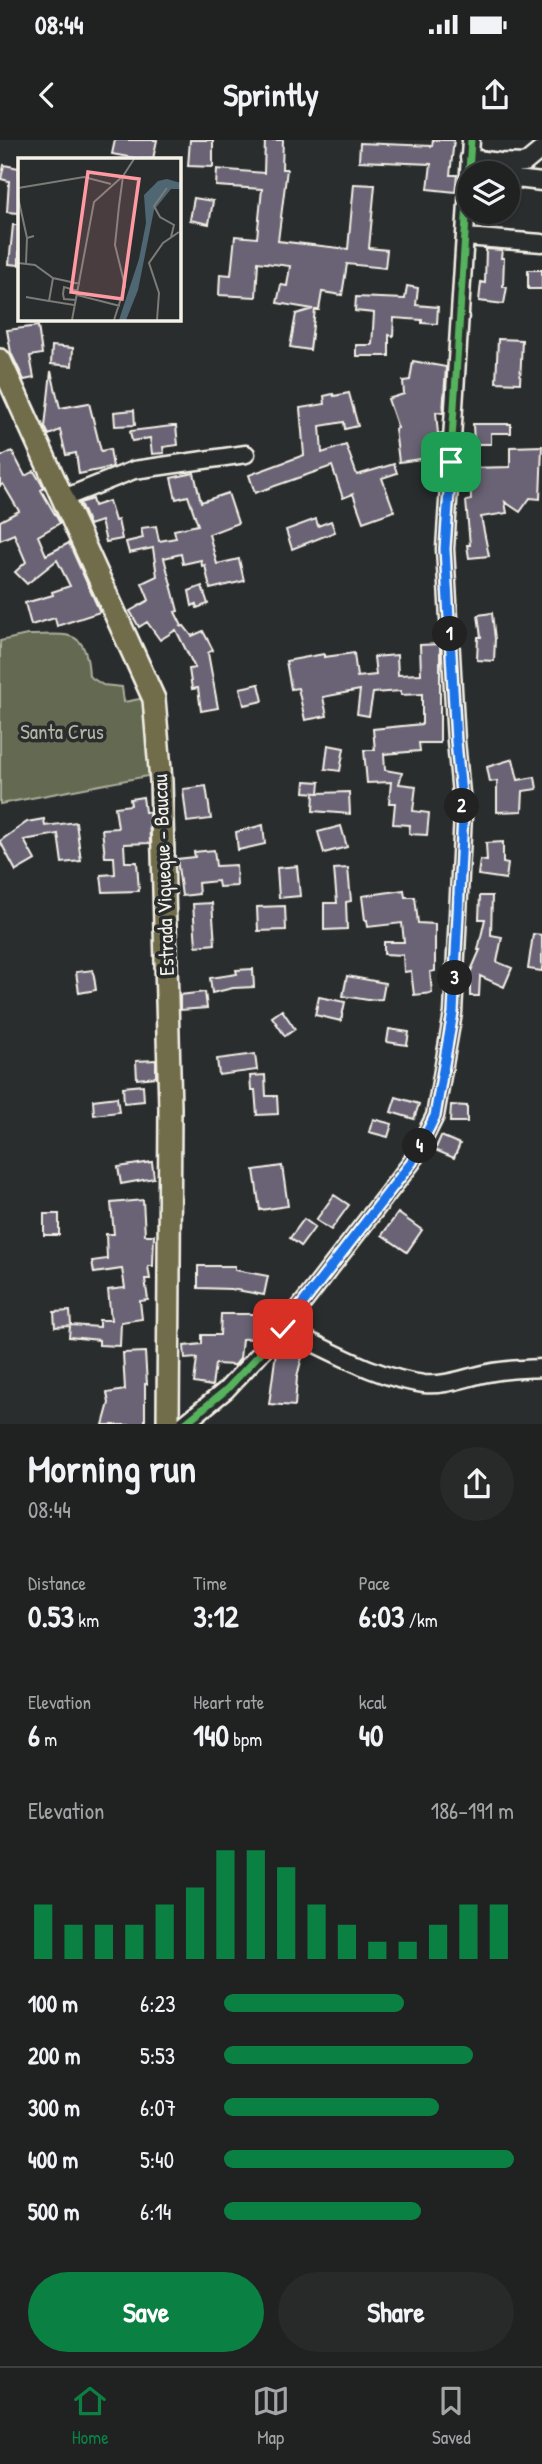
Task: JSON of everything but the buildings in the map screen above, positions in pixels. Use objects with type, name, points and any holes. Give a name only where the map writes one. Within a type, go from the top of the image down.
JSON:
[{"type":"main road","name":"Estrada Viqueque - Baucau","points":[[0,360],[154,699],[162,781],[170,1108],[168,1424]]},
{"type":"street","points":[[183,1424],[226,1390],[283,1329],[412,1162],[435,1116],[453,1013],[463,815],[445,549],[471,140]]},
{"type":"street","points":[[520,163],[525,163],[542,149]]},
{"type":"street","points":[[469,158],[492,161]]},
{"type":"street","points":[[520,179],[542,182]]},
{"type":"street","points":[[465,237],[542,243]]},
{"type":"street","points":[[64,498],[134,470],[246,454]]},
{"type":"street","points":[[283,1329],[364,1366],[425,1384],[453,1383],[489,1372],[542,1368]]},
{"type":"green space","name":"Santa Crus","points":[[27,635],[73,637],[84,649],[89,676],[103,685],[122,687],[124,702],[145,698],[153,775],[0,804],[0,641]]},
{"type":"cycle path","points":[[184,1424],[226,1390],[283,1329],[412,1162],[435,1116],[453,1013],[463,815],[445,549],[471,140]]},
{"type":"route","points":[[283,1329],[412,1162],[435,1116],[453,1013],[463,815],[445,549],[451,462]]}]
